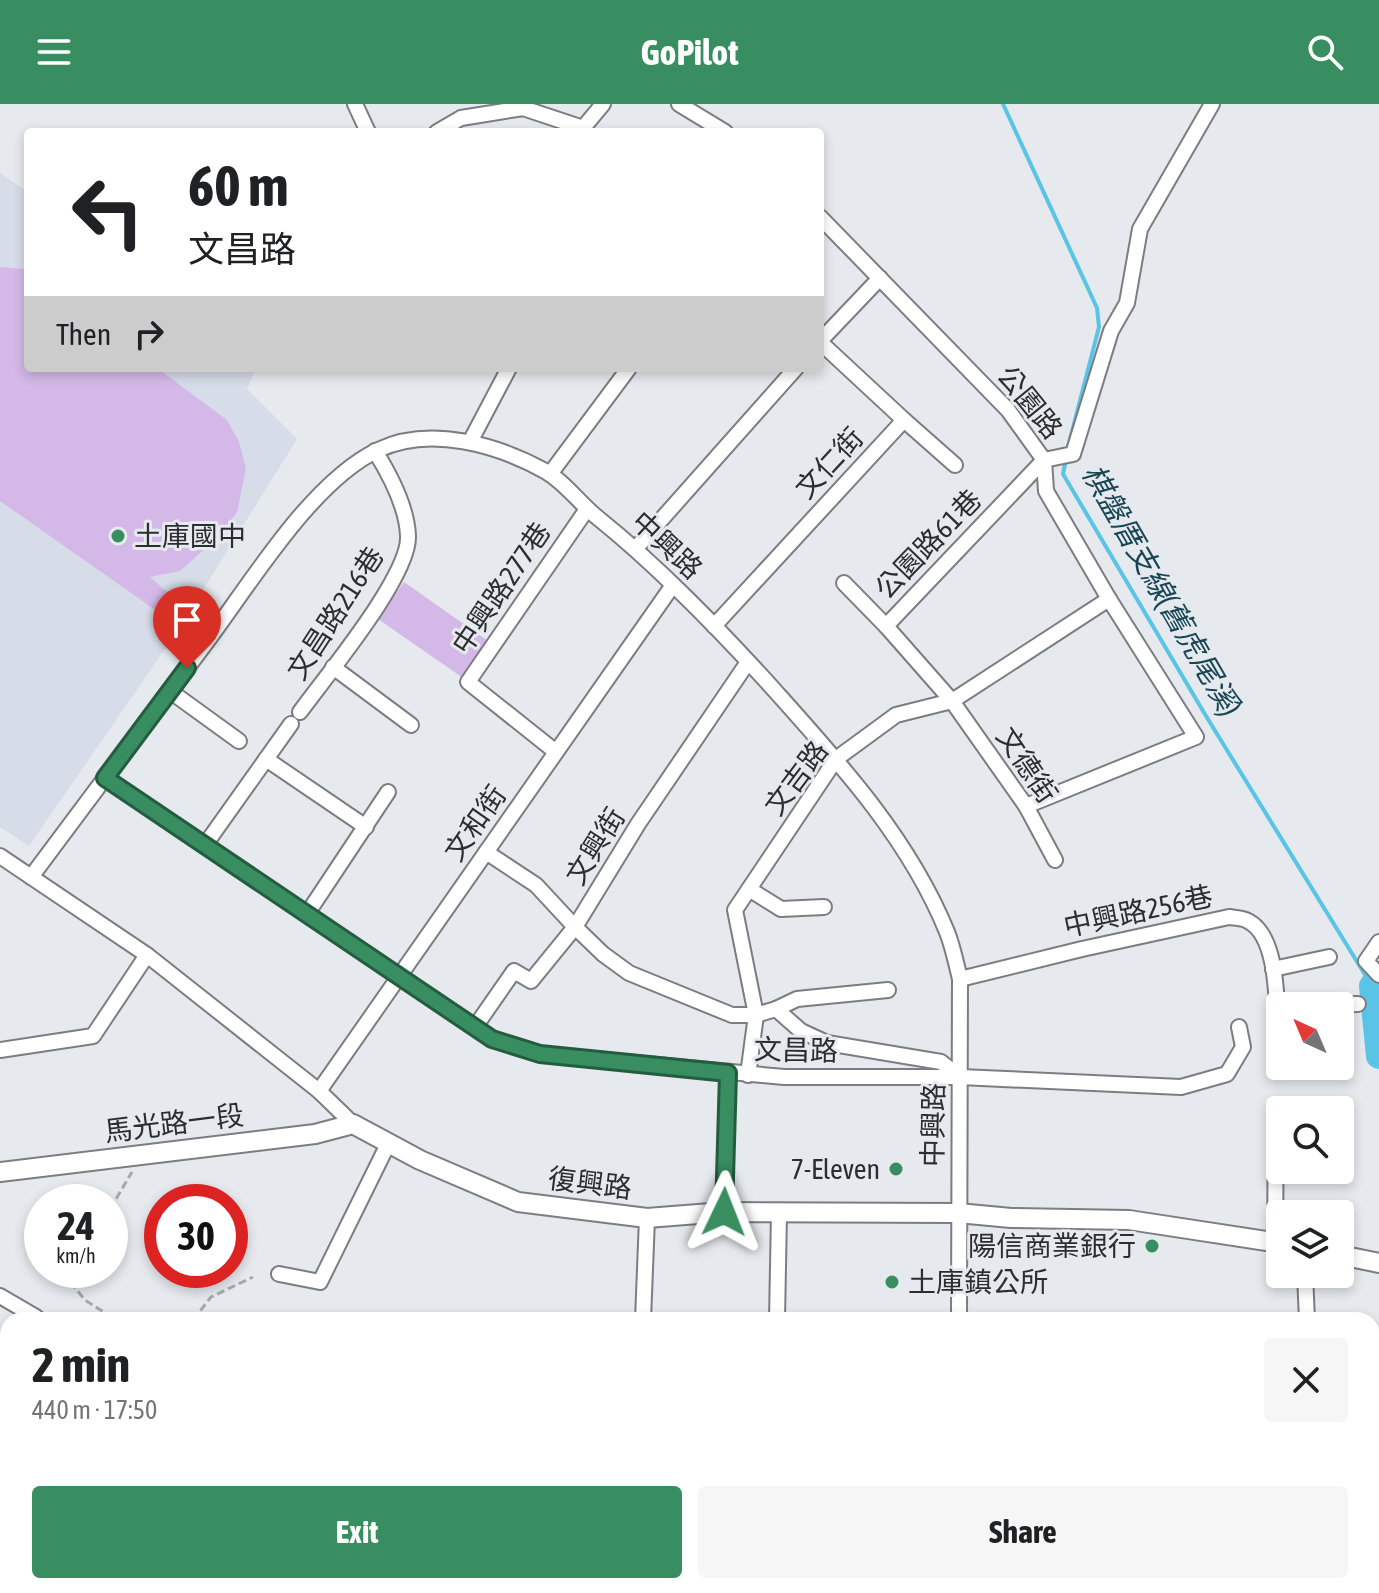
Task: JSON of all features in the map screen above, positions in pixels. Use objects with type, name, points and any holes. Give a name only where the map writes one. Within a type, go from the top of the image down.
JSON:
[{"type":"main road","name":"復興路","points":[[353,1124],[388,1144],[518,1202],[647,1218],[724,1212],[958,1213],[1011,1218],[1129,1220],[1266,1240]]},
{"type":"main road","name":"馬光路一段","points":[[0,1172],[315,1134],[353,1124]]},
{"type":"main road","points":[[1354,1258],[1379,1263]]},
{"type":"street","points":[[355,104],[366,128]]},
{"type":"street","points":[[585,128],[603,104]]},
{"type":"street","points":[[679,104],[718,128]]},
{"type":"street","points":[[1044,460],[1073,454],[1111,331],[1127,303],[1140,229],[1212,104]]},
{"type":"street","points":[[441,128],[458,111],[525,106],[579,128]]},
{"type":"street","name":"公園路","points":[[824,221],[1008,410],[1044,460],[1046,491],[1109,599],[1196,737],[1026,806]]},
{"type":"street","points":[[824,337],[880,278]]},
{"type":"street","name":"文仁街","points":[[714,626],[904,420],[824,345]]},
{"type":"street","points":[[470,442],[507,372]]},
{"type":"street","points":[[550,474],[626,372]]},
{"type":"street","points":[[636,548],[792,372]]},
{"type":"street","points":[[904,420],[955,465]]},
{"type":"street","name":"中興路","points":[[31,877],[318,497],[349,468],[394,443],[420,439],[470,442],[517,458],[550,474],[636,548],[714,626],[836,759],[886,824],[926,889],[947,933],[960,979],[959,1312]]},
{"type":"street","name":"文昌路216巷","points":[[205,845],[401,570],[409,539],[407,524],[386,468],[375,451]]},
{"type":"street","name":"公園路61巷","points":[[952,701],[886,626],[1044,460]]},
{"type":"street","name":"中興路277巷","points":[[556,752],[468,682],[587,509]]},
{"type":"street","points":[[844,583],[886,626]]},
{"type":"street","name":"文和街","points":[[319,1091],[673,585]]},
{"type":"street","name":"文吉路","points":[[748,1075],[756,1015],[735,910],[836,759],[896,715],[952,701],[1109,599]]},
{"type":"street","name":"文興街","points":[[475,1027],[514,971],[531,981],[575,927],[638,824],[748,662]]},
{"type":"street","points":[[333,667],[411,725]]},
{"type":"street","points":[[170,691],[239,741]]},
{"type":"street","name":"文德街","points":[[952,701],[1026,806],[1055,860]]},
{"type":"street","points":[[266,759],[366,827]]},
{"type":"street","name":"文昌路","points":[[105,778],[492,1039],[540,1054],[784,1077],[960,1077],[1181,1087],[1227,1074],[1243,1047],[1239,1027]]},
{"type":"street","points":[[307,914],[388,792]]},
{"type":"street","points":[[486,852],[536,885],[603,954],[629,973],[732,1015],[756,1015],[797,999],[888,990]]},
{"type":"street","name":"復興路","points":[[0,856],[147,955],[319,1091],[353,1124]]},
{"type":"street","points":[[749,889],[781,909],[824,907]]},
{"type":"street","name":"中興路256巷","points":[[960,979],[1229,917],[1247,920],[1259,930],[1271,952],[1276,992]]},
{"type":"street","points":[[1375,971],[1366,961],[1379,942]]},
{"type":"street","points":[[0,1050],[93,1036],[147,955]]},
{"type":"street","points":[[1273,969],[1329,957]]},
{"type":"street","points":[[1354,1004],[1358,1004]]},
{"type":"street","points":[[776,1009],[801,1031],[827,1043],[941,1062],[960,1077]]},
{"type":"street","points":[[724,1212],[728,1073]]},
{"type":"street","points":[[279,1274],[320,1282],[388,1144]]},
{"type":"street","points":[[777,1312],[779,1213]]},
{"type":"street","points":[[643,1312],[647,1218]]},
{"type":"street","points":[[1306,1288],[1307,1312]]},
{"type":"street","points":[[0,1296],[27,1312]]},
{"type":"path","points":[[125,1184],[142,1155]]},
{"type":"path","points":[[199,1312],[211,1297],[253,1277]]},
{"type":"path","points":[[75,1288],[85,1300],[104,1312]]},
{"type":"shaded area","name":"土庫國中","points":[[0,173],[24,189],[24,372],[254,372],[247,389],[297,439],[176,633],[29,846],[0,827]]},
{"type":"shaded area","points":[[0,267],[24,270],[24,372],[162,372],[227,420],[239,442],[246,469],[237,512],[218,537],[180,571],[150,577],[167,592],[154,609],[0,501]]},
{"type":"shaded area","points":[[404,582],[488,641],[463,678],[378,619]]},
{"type":"waterway","name":"棋盤厝支線(舊虎尾溪)","points":[[1003,104],[1097,308],[1099,327],[1067,451]]},
{"type":"waterway","name":"棋盤厝支線(舊虎尾溪)","points":[[1066,459],[1063,474],[1206,716],[1372,986],[1378,977]]},
{"type":"waterway","points":[[1372,986],[1379,1056]]},
{"type":"place","name":"土庫國中","points":[[118,536]]},
{"type":"place","name":"7-Eleven","points":[[896,1169]]},
{"type":"place","name":"陽信商業銀行","points":[[1152,1246]]},
{"type":"place","name":"土庫鎮公所","points":[[892,1282]]},
{"type":"route","points":[[187,668],[105,778],[492,1039],[540,1054],[728,1073],[724,1212]]}]
